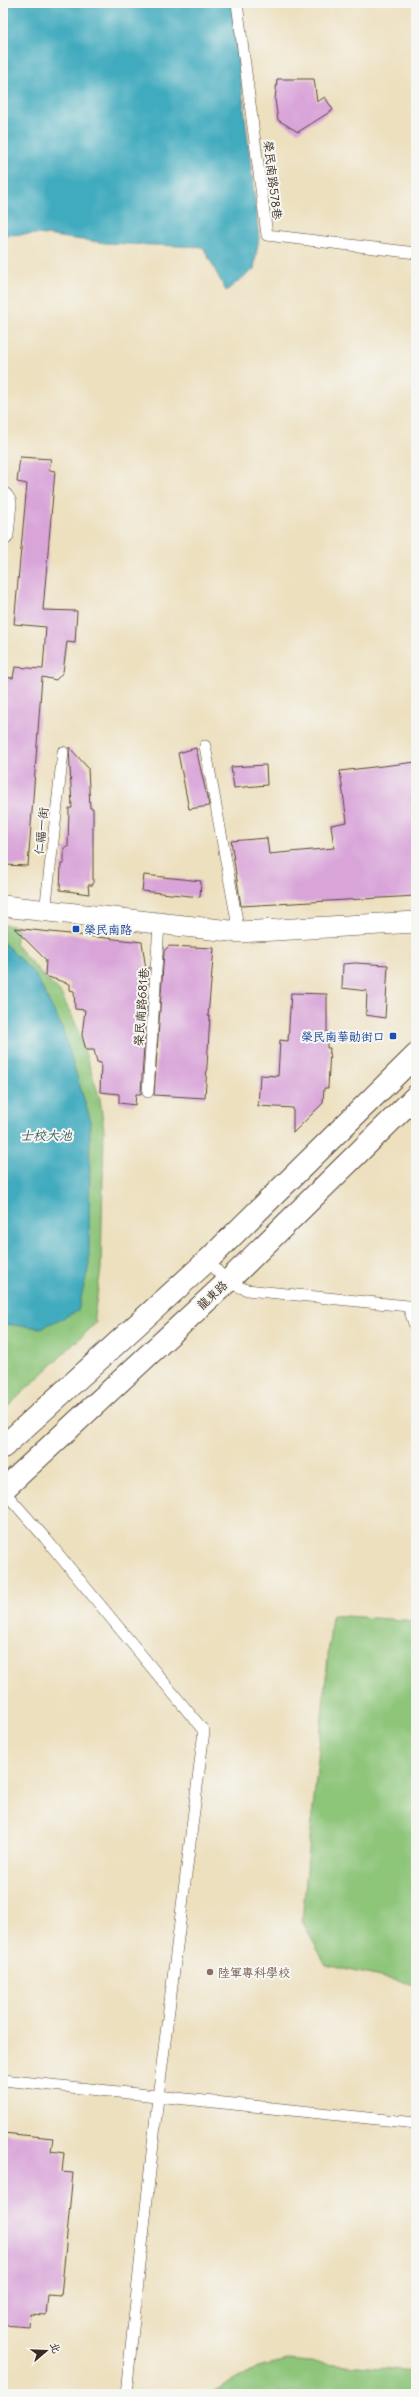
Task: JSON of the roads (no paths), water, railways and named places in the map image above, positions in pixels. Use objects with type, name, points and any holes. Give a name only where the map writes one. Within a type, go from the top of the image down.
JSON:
[{"type":"street","points":[[3,498],[6,503],[3,535]]},
{"type":"street","points":[[3,906],[159,925],[239,932],[416,922]]},
{"type":"street","points":[[3,1447],[208,1260],[416,1056]]},
{"type":"street","name":"龍東路","points":[[3,1490],[226,1282],[416,1096]]},
{"type":"lane","name":"榮民南路578巷","points":[[237,3],[267,235],[416,253]]},
{"type":"lane","points":[[205,746],[239,932]]},
{"type":"lane","name":"仁福一街","points":[[45,912],[63,752]]},
{"type":"lane","name":"榮民南路681巷","points":[[148,1092],[159,925]]},
{"type":"lane","points":[[208,1260],[226,1282],[247,1290],[408,1306],[416,1329]]},
{"type":"lane","points":[[3,1490],[45,1538],[204,1731],[158,2097],[126,2394]]},
{"type":"lane","points":[[3,2080],[416,2123]]},
{"type":"water","points":[[3,3],[232,3],[259,237],[254,269],[226,291],[203,247],[105,243],[37,234],[3,235]]},
{"type":"water","name":"士校大池","points":[[3,942],[35,974],[62,1027],[90,1119],[89,1265],[78,1311],[41,1328],[3,1324]]},
{"type":"place","name":"榮民南路","points":[[76,929]]},
{"type":"place","name":"榮民南華勛街口","points":[[393,1036]]},
{"type":"place","name":"陸軍專科學校","points":[[210,1972]]}]
